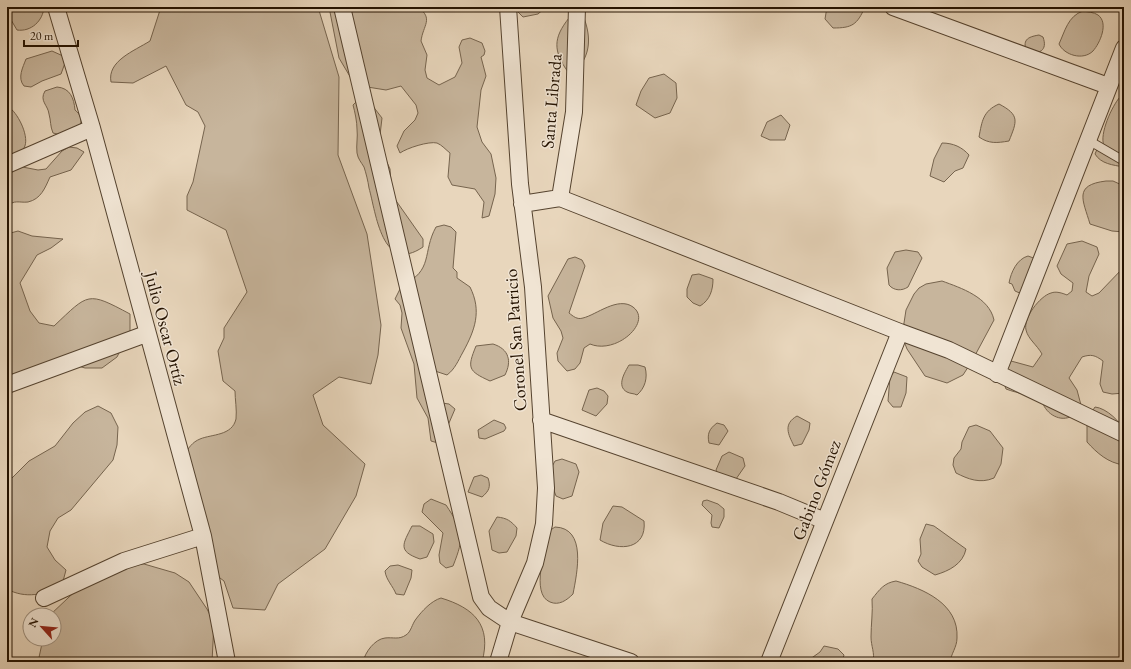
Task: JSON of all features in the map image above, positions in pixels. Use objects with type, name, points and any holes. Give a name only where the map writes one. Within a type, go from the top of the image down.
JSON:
[{"type":"street","name":"Julio Oscar Ortíz","points":[[56,7],[92,128],[146,334],[202,536],[227,662]]},
{"type":"street","points":[[342,7],[481,597],[489,608],[510,622],[631,662]]},
{"type":"street","name":"Coronel San Patricio","points":[[498,662],[510,622],[535,563],[544,524],[546,488],[533,287],[522,204],[508,7]]},
{"type":"street","name":"Santa Librada","points":[[560,198],[574,112],[577,7]]},
{"type":"street","points":[[893,7],[1108,86]]},
{"type":"street","points":[[997,374],[1124,48]]},
{"type":"street","points":[[7,165],[92,128]]},
{"type":"street","points":[[522,204],[560,198],[949,350],[1124,434]]},
{"type":"street","name":"Gabino Gómez","points":[[769,662],[900,332]]},
{"type":"street","points":[[7,385],[146,334]]},
{"type":"street","points":[[541,420],[779,502],[825,521]]},
{"type":"street","points":[[44,598],[124,561],[202,536]]},
{"type":"lane","points":[[1088,140],[1124,161]]},
{"type":"shaded area","points":[[7,7],[44,7],[39,21],[27,29],[17,30],[7,13]]},
{"type":"shaded area","points":[[161,7],[318,7],[339,77],[338,155],[367,234],[381,325],[378,355],[371,384],[339,377],[313,395],[323,425],[365,464],[356,496],[325,549],[278,584],[265,610],[233,608],[224,581],[216,575],[190,489],[179,478],[187,450],[195,442],[205,437],[221,434],[234,425],[236,419],[235,391],[223,381],[218,351],[224,338],[224,328],[247,292],[226,230],[187,210],[187,196],[193,182],[205,126],[198,112],[186,105],[166,66],[133,83],[111,82],[113,68],[117,62],[150,41]]},
{"type":"shaded area","points":[[329,7],[418,7],[426,15],[427,19],[421,41],[427,55],[425,70],[427,78],[439,85],[455,77],[462,63],[459,47],[462,40],[470,38],[482,43],[485,51],[484,55],[481,57],[486,76],[481,90],[477,127],[482,142],[491,154],[496,178],[495,194],[489,216],[482,218],[484,202],[475,189],[452,185],[448,177],[450,153],[441,145],[433,143],[418,145],[400,153],[397,146],[404,131],[415,120],[418,113],[416,105],[401,86],[386,90],[355,85],[339,58]]},
{"type":"shaded area","points":[[513,7],[546,7],[538,14],[523,17]]},
{"type":"shaded area","points":[[827,7],[865,7],[859,18],[853,24],[845,27],[833,28],[825,19]]},
{"type":"shaded area","points":[[1083,11],[1096,14],[1101,19],[1103,28],[1101,38],[1093,51],[1089,54],[1079,56],[1069,54],[1061,48],[1059,44],[1070,20],[1078,13]]},
{"type":"shaded area","points":[[583,15],[588,33],[587,51],[582,63],[568,72],[560,58],[557,45],[558,38],[569,18]]},
{"type":"shaded area","points":[[1039,35],[1043,37],[1044,42],[1044,46],[1041,51],[1027,53],[1025,42],[1031,37]]},
{"type":"shaded area","points":[[52,51],[63,56],[65,63],[61,74],[31,87],[24,86],[21,76],[26,59]]},
{"type":"shaded area","points":[[664,74],[676,83],[677,98],[670,113],[655,118],[636,105],[641,91],[649,78]]},
{"type":"shaded area","points":[[57,87],[65,89],[70,94],[74,101],[75,110],[79,114],[81,120],[79,127],[61,135],[53,133],[48,111],[43,100],[43,94],[45,91]]},
{"type":"shaded area","points":[[10,97],[10,108],[20,121],[26,139],[24,148],[7,158],[7,98]]},
{"type":"shaded area","points":[[1120,97],[1124,97],[1124,167],[1104,162],[1095,154],[1098,147],[1104,146],[1103,135],[1107,120]]},
{"type":"shaded area","points":[[358,100],[372,105],[382,118],[380,135],[385,158],[390,169],[392,195],[423,239],[423,247],[409,254],[398,253],[390,247],[383,237],[378,225],[365,169],[357,153],[357,126],[353,105]]},
{"type":"shaded area","points":[[999,104],[1014,115],[1014,128],[1009,141],[986,141],[979,137],[982,121],[986,113]]},
{"type":"shaded area","points":[[781,115],[790,125],[785,140],[770,140],[761,136],[767,122]]},
{"type":"shaded area","points":[[942,143],[957,146],[969,155],[963,168],[955,171],[944,182],[930,176],[934,159]]},
{"type":"shaded area","points":[[69,147],[77,148],[84,152],[71,170],[50,177],[39,196],[32,201],[14,202],[7,207],[7,164],[38,170],[46,169],[62,151]]},
{"type":"shaded area","points":[[1106,181],[1113,181],[1124,186],[1124,232],[1112,231],[1090,224],[1083,201],[1083,195],[1089,186]]},
{"type":"shaded area","points":[[444,225],[451,227],[456,232],[453,268],[457,272],[457,278],[470,287],[474,296],[476,304],[476,320],[471,336],[450,373],[447,375],[432,370],[442,403],[449,404],[455,409],[446,430],[438,443],[431,441],[428,418],[417,398],[414,364],[401,328],[402,313],[400,305],[395,299],[402,285],[412,280],[419,274],[426,260],[429,245],[436,227]]},
{"type":"shaded area","points":[[18,231],[32,236],[63,239],[51,248],[37,255],[20,283],[30,311],[39,323],[54,326],[75,307],[89,299],[96,299],[105,302],[130,314],[130,331],[117,357],[102,368],[85,368],[71,364],[7,385],[7,234]]},
{"type":"shaded area","points":[[1082,241],[1097,247],[1099,254],[1089,276],[1086,292],[1092,296],[1099,293],[1124,267],[1124,393],[1112,394],[1103,392],[1100,384],[1103,361],[1098,357],[1093,356],[1082,357],[1069,378],[1077,390],[1081,405],[1070,417],[1061,418],[1052,415],[1043,404],[1042,400],[1006,389],[1003,381],[1006,365],[1011,361],[1033,367],[1042,354],[1027,333],[1027,320],[1033,308],[1042,298],[1055,292],[1067,295],[1072,291],[1073,283],[1061,274],[1057,266],[1067,244]]},
{"type":"shaded area","points":[[906,250],[918,252],[922,258],[908,287],[901,290],[889,285],[887,268],[895,252]]},
{"type":"shaded area","points":[[1028,256],[1039,260],[1022,294],[1015,291],[1012,284],[1009,283],[1015,266]]},
{"type":"shaded area","points":[[575,257],[582,260],[585,266],[569,313],[575,317],[581,318],[607,307],[627,304],[633,307],[638,313],[638,321],[635,328],[629,335],[620,341],[610,345],[600,346],[590,344],[584,348],[580,363],[575,369],[567,371],[558,361],[557,353],[563,338],[561,331],[553,318],[548,296],[568,259]]},
{"type":"shaded area","points":[[699,274],[713,279],[710,294],[706,301],[700,306],[693,303],[687,297],[687,289],[692,275]]},
{"type":"shaded area","points":[[942,281],[965,290],[980,299],[991,312],[994,320],[963,375],[947,383],[925,376],[907,349],[902,336],[906,310],[914,294],[919,288],[926,284]]},
{"type":"shaded area","points":[[493,344],[506,352],[508,356],[508,365],[505,375],[490,381],[477,374],[471,368],[471,359],[476,346]]},
{"type":"shaded area","points":[[629,365],[645,367],[645,382],[637,395],[627,392],[622,386],[622,379]]},
{"type":"shaded area","points":[[894,372],[907,377],[906,393],[901,407],[893,407],[888,401],[890,377]]},
{"type":"shaded area","points":[[597,388],[604,391],[608,396],[607,404],[596,416],[582,410],[589,390]]},
{"type":"shaded area","points":[[98,406],[111,413],[118,427],[117,445],[113,460],[71,510],[58,518],[50,531],[47,547],[55,560],[66,570],[62,585],[49,591],[28,595],[7,589],[7,483],[29,461],[55,446],[73,423],[85,412]]},
{"type":"shaded area","points":[[1095,407],[1104,410],[1113,416],[1123,429],[1124,465],[1118,464],[1103,457],[1087,442],[1087,419]]},
{"type":"shaded area","points":[[797,416],[810,423],[809,430],[802,444],[794,446],[790,437],[788,426]]},
{"type":"shaded area","points":[[494,420],[504,424],[506,428],[504,431],[485,439],[479,438],[478,430]]},
{"type":"shaded area","points":[[717,423],[724,425],[728,431],[719,445],[709,443],[708,440],[709,432]]},
{"type":"shaded area","points":[[976,425],[990,431],[1003,448],[1001,464],[994,478],[984,481],[974,480],[956,473],[953,465],[954,458],[961,449],[962,442],[969,427]]},
{"type":"shaded area","points":[[729,452],[743,458],[745,466],[736,479],[721,481],[716,470],[722,456]]},
{"type":"shaded area","points":[[562,459],[576,464],[579,472],[572,496],[563,499],[556,496],[548,474],[555,461]]},
{"type":"shaded area","points":[[481,475],[488,478],[489,484],[488,491],[482,497],[468,492],[474,477]]},
{"type":"shaded area","points":[[431,499],[446,505],[459,528],[461,540],[457,556],[453,566],[446,568],[440,563],[439,555],[443,533],[422,512],[424,504]]},
{"type":"shaded area","points":[[707,500],[718,504],[724,509],[724,517],[719,528],[712,527],[712,515],[702,505],[703,501]]},
{"type":"shaded area","points":[[613,506],[622,507],[644,521],[644,530],[641,537],[631,546],[616,546],[600,540],[603,523]]},
{"type":"shaded area","points":[[497,517],[508,520],[517,528],[516,536],[507,552],[499,553],[492,550],[489,531]]},
{"type":"shaded area","points":[[926,524],[934,526],[966,549],[959,563],[935,575],[922,567],[918,561],[921,554],[920,539]]},
{"type":"shaded area","points":[[412,526],[420,526],[433,534],[434,542],[427,557],[420,559],[405,550],[404,546],[406,538]]},
{"type":"shaded area","points":[[555,527],[565,529],[572,535],[576,543],[578,553],[578,564],[573,594],[560,603],[550,602],[544,597],[541,590],[540,580],[549,531]]},
{"type":"shaded area","points":[[112,564],[144,564],[175,573],[189,582],[207,609],[214,623],[212,662],[38,662],[41,647],[62,647],[62,607],[58,607],[86,581]]},
{"type":"shaded area","points":[[398,565],[412,570],[411,578],[404,595],[396,594],[385,571],[390,566]]},
{"type":"shaded area","points":[[896,581],[918,588],[938,600],[946,607],[952,616],[956,626],[957,638],[950,662],[873,662],[874,656],[871,637],[872,599],[885,585]]},
{"type":"shaded area","points":[[441,598],[463,607],[478,620],[482,628],[484,638],[482,662],[363,662],[368,650],[374,643],[381,639],[398,638],[406,635],[416,619],[424,610],[434,601]]},
{"type":"shaded area","points":[[824,646],[838,649],[844,655],[842,662],[806,662],[820,652]]}]
